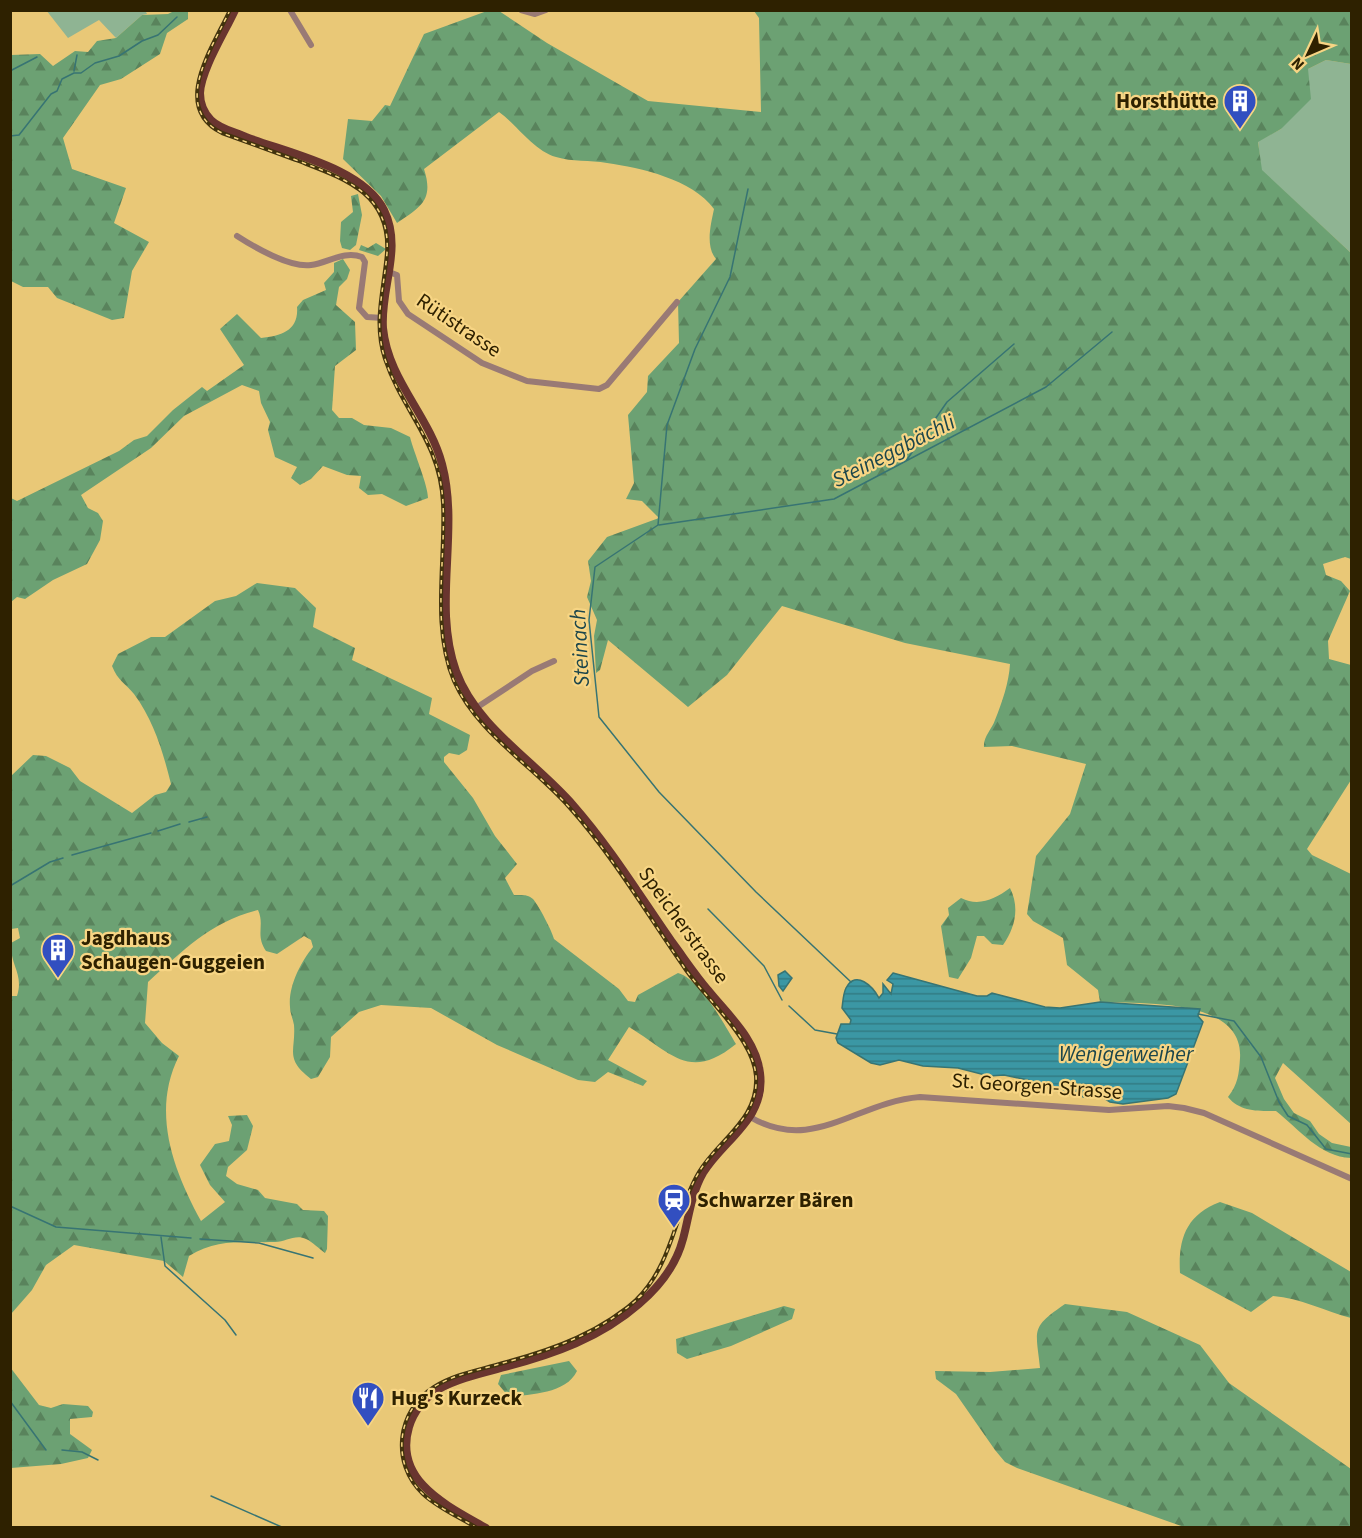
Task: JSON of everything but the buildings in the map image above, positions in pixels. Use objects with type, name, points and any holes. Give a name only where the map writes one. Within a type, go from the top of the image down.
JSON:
[{"type":"main road","name":"Speicherstrasse","points":[[235,10],[202,84],[201,104],[207,116],[225,129],[349,176],[371,192],[383,208],[391,232],[383,318],[391,363],[428,429],[441,461],[448,505],[449,639],[459,678],[476,708],[556,786],[587,822],[692,969],[746,1037],[756,1056],[761,1078],[759,1096],[750,1117],[705,1171],[694,1194],[682,1243],[674,1262],[656,1287],[636,1307],[608,1327],[574,1345],[450,1384],[432,1394],[415,1413],[407,1440],[408,1460],[414,1475],[434,1497],[486,1527]]},
{"type":"street","points":[[290,10],[295,23],[311,45]]},
{"type":"street","points":[[521,10],[535,14],[546,10]]},
{"type":"street","points":[[237,236],[257,249],[304,265],[341,256],[362,257],[365,262],[359,308],[367,317],[383,318]]},
{"type":"street","name":"Rütistrasse","points":[[389,272],[397,275],[399,301],[408,314],[482,363],[527,381],[599,389],[608,385],[677,302]]},
{"type":"street","points":[[476,708],[532,671],[554,661]]},
{"type":"street","name":"St. Georgen-Strasse","points":[[750,1117],[772,1129],[793,1132],[836,1122],[894,1100],[920,1097],[1109,1110],[1174,1106],[1204,1113],[1352,1179]]},
{"type":"green space","points":[[46,10],[145,10],[147,14],[142,15],[116,38],[99,20],[68,38]]},
{"type":"green space","points":[[176,10],[188,11],[188,19],[167,33],[160,54],[121,79],[100,85],[63,138],[72,169],[126,188],[114,223],[149,242],[132,271],[124,318],[112,320],[57,298],[48,287],[23,287],[11,281],[11,55],[40,54],[53,66],[75,51],[88,52],[97,41],[116,38],[142,15],[168,14]]},
{"type":"green space","points":[[487,11],[499,11],[547,43],[648,101],[761,112],[759,18],[754,11],[1351,11],[1351,64],[1326,60],[1308,69],[1311,99],[1281,129],[1258,142],[1262,170],[1351,253],[1351,559],[1345,557],[1323,564],[1326,575],[1341,581],[1350,591],[1328,641],[1329,659],[1351,665],[1351,780],[1307,849],[1312,855],[1351,874],[1351,1124],[1283,1063],[1275,1078],[1284,1099],[1294,1113],[1310,1121],[1319,1134],[1332,1143],[1351,1147],[1351,1158],[1329,1153],[1302,1134],[1276,1111],[1256,1111],[1244,1108],[1228,1097],[1237,1079],[1240,1058],[1237,1038],[1225,1024],[1208,1014],[1186,1008],[1100,1002],[1098,990],[1067,965],[1063,938],[1033,921],[1027,914],[1036,856],[1070,814],[1086,764],[1012,746],[984,747],[1003,700],[1010,664],[905,643],[782,606],[727,675],[688,707],[608,640],[600,670],[596,673],[594,636],[597,620],[587,597],[591,581],[588,561],[607,537],[659,518],[642,501],[626,499],[634,483],[628,415],[647,392],[648,376],[679,343],[678,302],[716,259],[710,241],[714,209],[693,190],[650,172],[601,162],[568,160],[548,154],[533,144],[499,112],[424,169],[427,188],[423,202],[397,223],[381,196],[343,159],[348,119],[372,121],[385,105],[390,106],[424,34]]},
{"type":"green space","points":[[1326,60],[1351,64],[1351,253],[1261,170],[1258,141],[1281,129],[1308,69]]},
{"type":"green space","points":[[358,194],[362,215],[356,245],[350,250],[342,248],[341,222],[353,212],[351,196]]},
{"type":"green space","points":[[376,243],[386,249],[378,256],[359,250],[361,245],[368,248]]},
{"type":"green space","points":[[343,259],[350,270],[347,279],[339,287],[336,305],[355,322],[356,350],[335,366],[332,410],[339,418],[352,418],[364,425],[391,428],[410,437],[428,498],[406,506],[382,494],[368,495],[359,488],[361,476],[347,475],[323,466],[311,479],[300,485],[291,478],[297,467],[275,457],[268,430],[270,422],[261,403],[259,391],[242,385],[184,416],[151,448],[81,495],[88,508],[98,513],[103,521],[100,540],[87,564],[53,580],[25,599],[17,597],[11,602],[11,498],[17,501],[119,451],[134,440],[147,436],[173,410],[202,387],[207,391],[244,365],[220,329],[237,314],[261,338],[276,336],[288,330],[295,321],[297,307],[303,300],[326,290],[324,283],[334,272],[334,263]]},
{"type":"green space","points":[[257,583],[295,588],[316,608],[313,627],[355,648],[352,660],[432,698],[429,714],[470,735],[467,750],[459,755],[449,753],[444,757],[444,762],[473,798],[495,836],[517,864],[505,878],[514,895],[533,899],[554,939],[619,989],[628,1001],[635,1002],[638,995],[678,973],[686,977],[711,1003],[736,1044],[706,1061],[693,1062],[681,1060],[669,1054],[629,1027],[608,1060],[647,1081],[643,1086],[608,1072],[595,1082],[578,1080],[497,1045],[431,1008],[381,1005],[359,1012],[331,1037],[330,1057],[318,1077],[311,1079],[294,1060],[294,1025],[290,999],[296,975],[313,947],[311,940],[304,936],[277,954],[266,951],[260,935],[261,920],[258,910],[241,915],[198,938],[148,982],[145,1023],[162,1043],[179,1056],[171,1077],[166,1119],[174,1161],[201,1221],[225,1202],[210,1185],[200,1165],[215,1144],[229,1141],[232,1125],[228,1116],[247,1115],[253,1126],[247,1150],[228,1167],[226,1176],[237,1184],[258,1190],[265,1198],[297,1204],[303,1210],[324,1211],[328,1216],[325,1253],[302,1238],[275,1242],[221,1244],[210,1246],[189,1256],[183,1277],[164,1261],[74,1245],[46,1265],[32,1290],[11,1314],[10,996],[17,996],[19,982],[12,958],[11,943],[20,938],[18,928],[11,929],[11,776],[33,755],[46,756],[70,768],[80,781],[132,813],[155,795],[166,792],[171,784],[152,726],[141,704],[119,679],[112,666],[118,654],[151,637],[165,637],[215,601],[236,596]]},
{"type":"green space","points":[[1010,888],[1015,903],[1015,918],[1011,932],[1003,945],[992,944],[984,936],[977,936],[971,958],[958,979],[949,977],[941,926],[949,915],[948,908],[961,898],[980,902]]},
{"type":"green space","points":[[1220,1202],[1252,1213],[1351,1272],[1351,1318],[1303,1302],[1273,1296],[1251,1312],[1180,1273],[1181,1249],[1186,1230],[1199,1214]]},
{"type":"green space","points":[[1065,1304],[1127,1312],[1200,1345],[1229,1383],[1351,1469],[1351,1527],[1184,1527],[1005,1462],[956,1394],[936,1379],[935,1371],[990,1372],[1040,1368],[1038,1330],[1046,1319]]},
{"type":"green space","points":[[784,1306],[795,1309],[792,1319],[731,1346],[687,1359],[677,1353],[676,1339]]},
{"type":"green space","points":[[569,1361],[577,1371],[572,1379],[547,1392],[509,1397],[498,1384],[501,1375]]},
{"type":"green space","points":[[10,1367],[39,1405],[51,1408],[63,1404],[88,1406],[93,1412],[92,1417],[70,1419],[70,1434],[92,1450],[88,1458],[61,1464],[11,1468]]},
{"type":"water","points":[[785,971],[792,978],[783,991],[779,986],[778,975]]},
{"type":"water","name":"Wenigerweiher","points":[[893,973],[977,996],[987,996],[992,993],[1045,1007],[1060,1008],[1100,1002],[1200,1009],[1198,1016],[1203,1022],[1176,1094],[1168,1098],[1123,1104],[1110,1102],[1099,1095],[1087,1098],[1067,1095],[1028,1080],[1004,1075],[989,1076],[958,1068],[923,1066],[899,1060],[880,1065],[871,1063],[838,1043],[836,1038],[841,1024],[850,1024],[851,1020],[842,1008],[845,990],[850,983],[855,980],[864,982],[879,998],[883,993],[883,984],[891,994],[893,984],[887,980]]},
{"type":"waterway","points":[[10,136],[19,135],[51,94],[57,91],[62,79],[74,73],[81,73],[95,63],[119,56],[142,41],[158,35],[177,17]]},
{"type":"waterway","points":[[74,71],[77,55]]},
{"type":"waterway","points":[[10,71],[37,57]]},
{"type":"waterway","name":"Steinach","points":[[748,189],[730,277],[695,349],[667,425],[658,525],[595,567],[589,620],[599,717],[659,792],[756,892],[851,982]]},
{"type":"waterway","name":"Steineggbächli","points":[[659,525],[834,499],[1046,387],[1112,332]]},
{"type":"waterway","points":[[906,461],[947,402],[1014,344]]},
{"type":"waterway","points":[[189,822],[207,817]]},
{"type":"waterway","points":[[158,831],[180,824]]},
{"type":"waterway","points":[[72,855],[151,833]]},
{"type":"waterway","points":[[10,886],[50,862],[63,858]]},
{"type":"waterway","points":[[708,909],[764,966],[782,1000]]},
{"type":"waterway","points":[[789,1006],[815,1030],[837,1034]]},
{"type":"waterway","name":"Steinach","points":[[1198,1014],[1234,1021],[1261,1057],[1279,1102],[1288,1116],[1307,1125],[1326,1149],[1352,1154]]},
{"type":"waterway","points":[[10,1206],[56,1227],[191,1238]]},
{"type":"waterway","points":[[161,1237],[165,1266],[225,1320],[236,1335]]},
{"type":"waterway","points":[[200,1239],[259,1243],[313,1258]]},
{"type":"waterway","points":[[10,1401],[46,1450]]},
{"type":"waterway","points":[[62,1450],[82,1452],[98,1460]]},
{"type":"waterway","points":[[211,1496],[284,1528]]},
{"type":"railway","points":[[230,10],[206,58],[200,76],[197,92],[199,108],[207,122],[222,133],[346,181],[360,190],[381,215],[386,232],[387,253],[380,306],[382,345],[385,359],[401,396],[428,444],[440,481],[443,503],[441,616],[447,660],[454,681],[476,717],[554,792],[585,826],[616,866],[686,970],[738,1033],[753,1063],[756,1076],[755,1091],[745,1117],[699,1172],[684,1204],[666,1254],[649,1285],[637,1299]]},
{"type":"railway","points":[[477,1528],[435,1504],[412,1481],[402,1453],[402,1438],[412,1409],[434,1387],[450,1379],[541,1352],[577,1338],[611,1319],[642,1295]]},
{"type":"place","name":"Horsthütte","points":[[1240,130]]},
{"type":"place","name":"Jagdhaus Schaugen-Guggeien","points":[[58,979]]},
{"type":"place","name":"Schwarzer Bären","points":[[674,1229]]},
{"type":"place","name":"Hug's Kurzeck","points":[[368,1427]]}]
